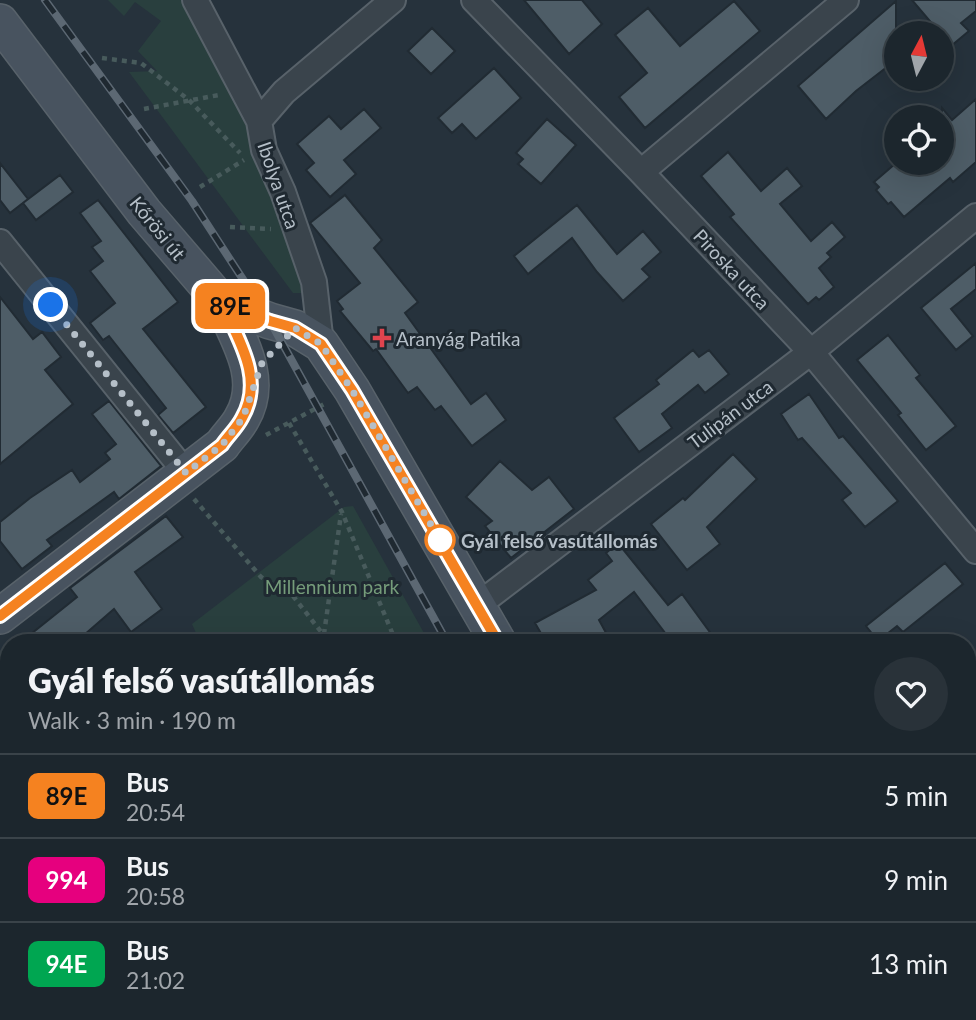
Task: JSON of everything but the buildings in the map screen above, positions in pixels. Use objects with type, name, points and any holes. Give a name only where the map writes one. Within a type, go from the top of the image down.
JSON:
[{"type":"main road","name":"Kőrösi út","points":[[0,22],[144,212],[222,303],[308,336]]},
{"type":"main road","points":[[222,303],[248,361],[253,391]]},
{"type":"main road","points":[[0,616],[222,445],[243,418],[262,363],[308,336],[352,390],[494,634]]},
{"type":"street","points":[[195,0],[259,121]]},
{"type":"street","name":"Ibolya utca","points":[[308,336],[314,282],[283,192],[264,150],[259,121],[284,92],[393,0]]},
{"type":"street","name":"Piroska utca","points":[[474,0],[811,352],[976,551]]},
{"type":"street","points":[[641,172],[846,0]]},
{"type":"street","name":"Tulipán utca","points":[[478,605],[811,352],[976,216]]},
{"type":"street","points":[[0,242],[181,476]]},
{"type":"path","points":[[102,58],[141,62],[189,100],[246,158],[200,187]]},
{"type":"path","points":[[144,108],[243,91]]},
{"type":"path","points":[[230,227],[295,231]]},
{"type":"path","points":[[289,423],[342,512],[393,634]]},
{"type":"path","points":[[181,476],[261,577],[293,596],[323,634]]},
{"type":"path","points":[[324,634],[342,512]]},
{"type":"green space","points":[[108,0],[187,0],[242,108],[302,272],[304,293],[293,293],[129,72],[157,71],[138,51],[161,21],[135,2],[124,16]]},
{"type":"green space","name":"Millennium park","points":[[353,506],[425,634],[196,634],[192,624],[344,507]]},
{"type":"railway","points":[[45,0],[192,201],[270,321],[443,634]]},
{"type":"bus line","name":"89E","points":[[0,616],[222,445],[243,418],[253,391],[248,361],[222,303],[295,328],[321,344],[352,390],[494,634]]},
{"type":"place","name":"Aranyág Patika","points":[[382,338]]},
{"type":"place","name":"Gyál felső vasútállomás","points":[[440,540]]},
{"type":"route","points":[[51,305],[186,473],[222,445],[243,418],[262,363],[295,328],[321,344],[352,390],[440,540]]}]
